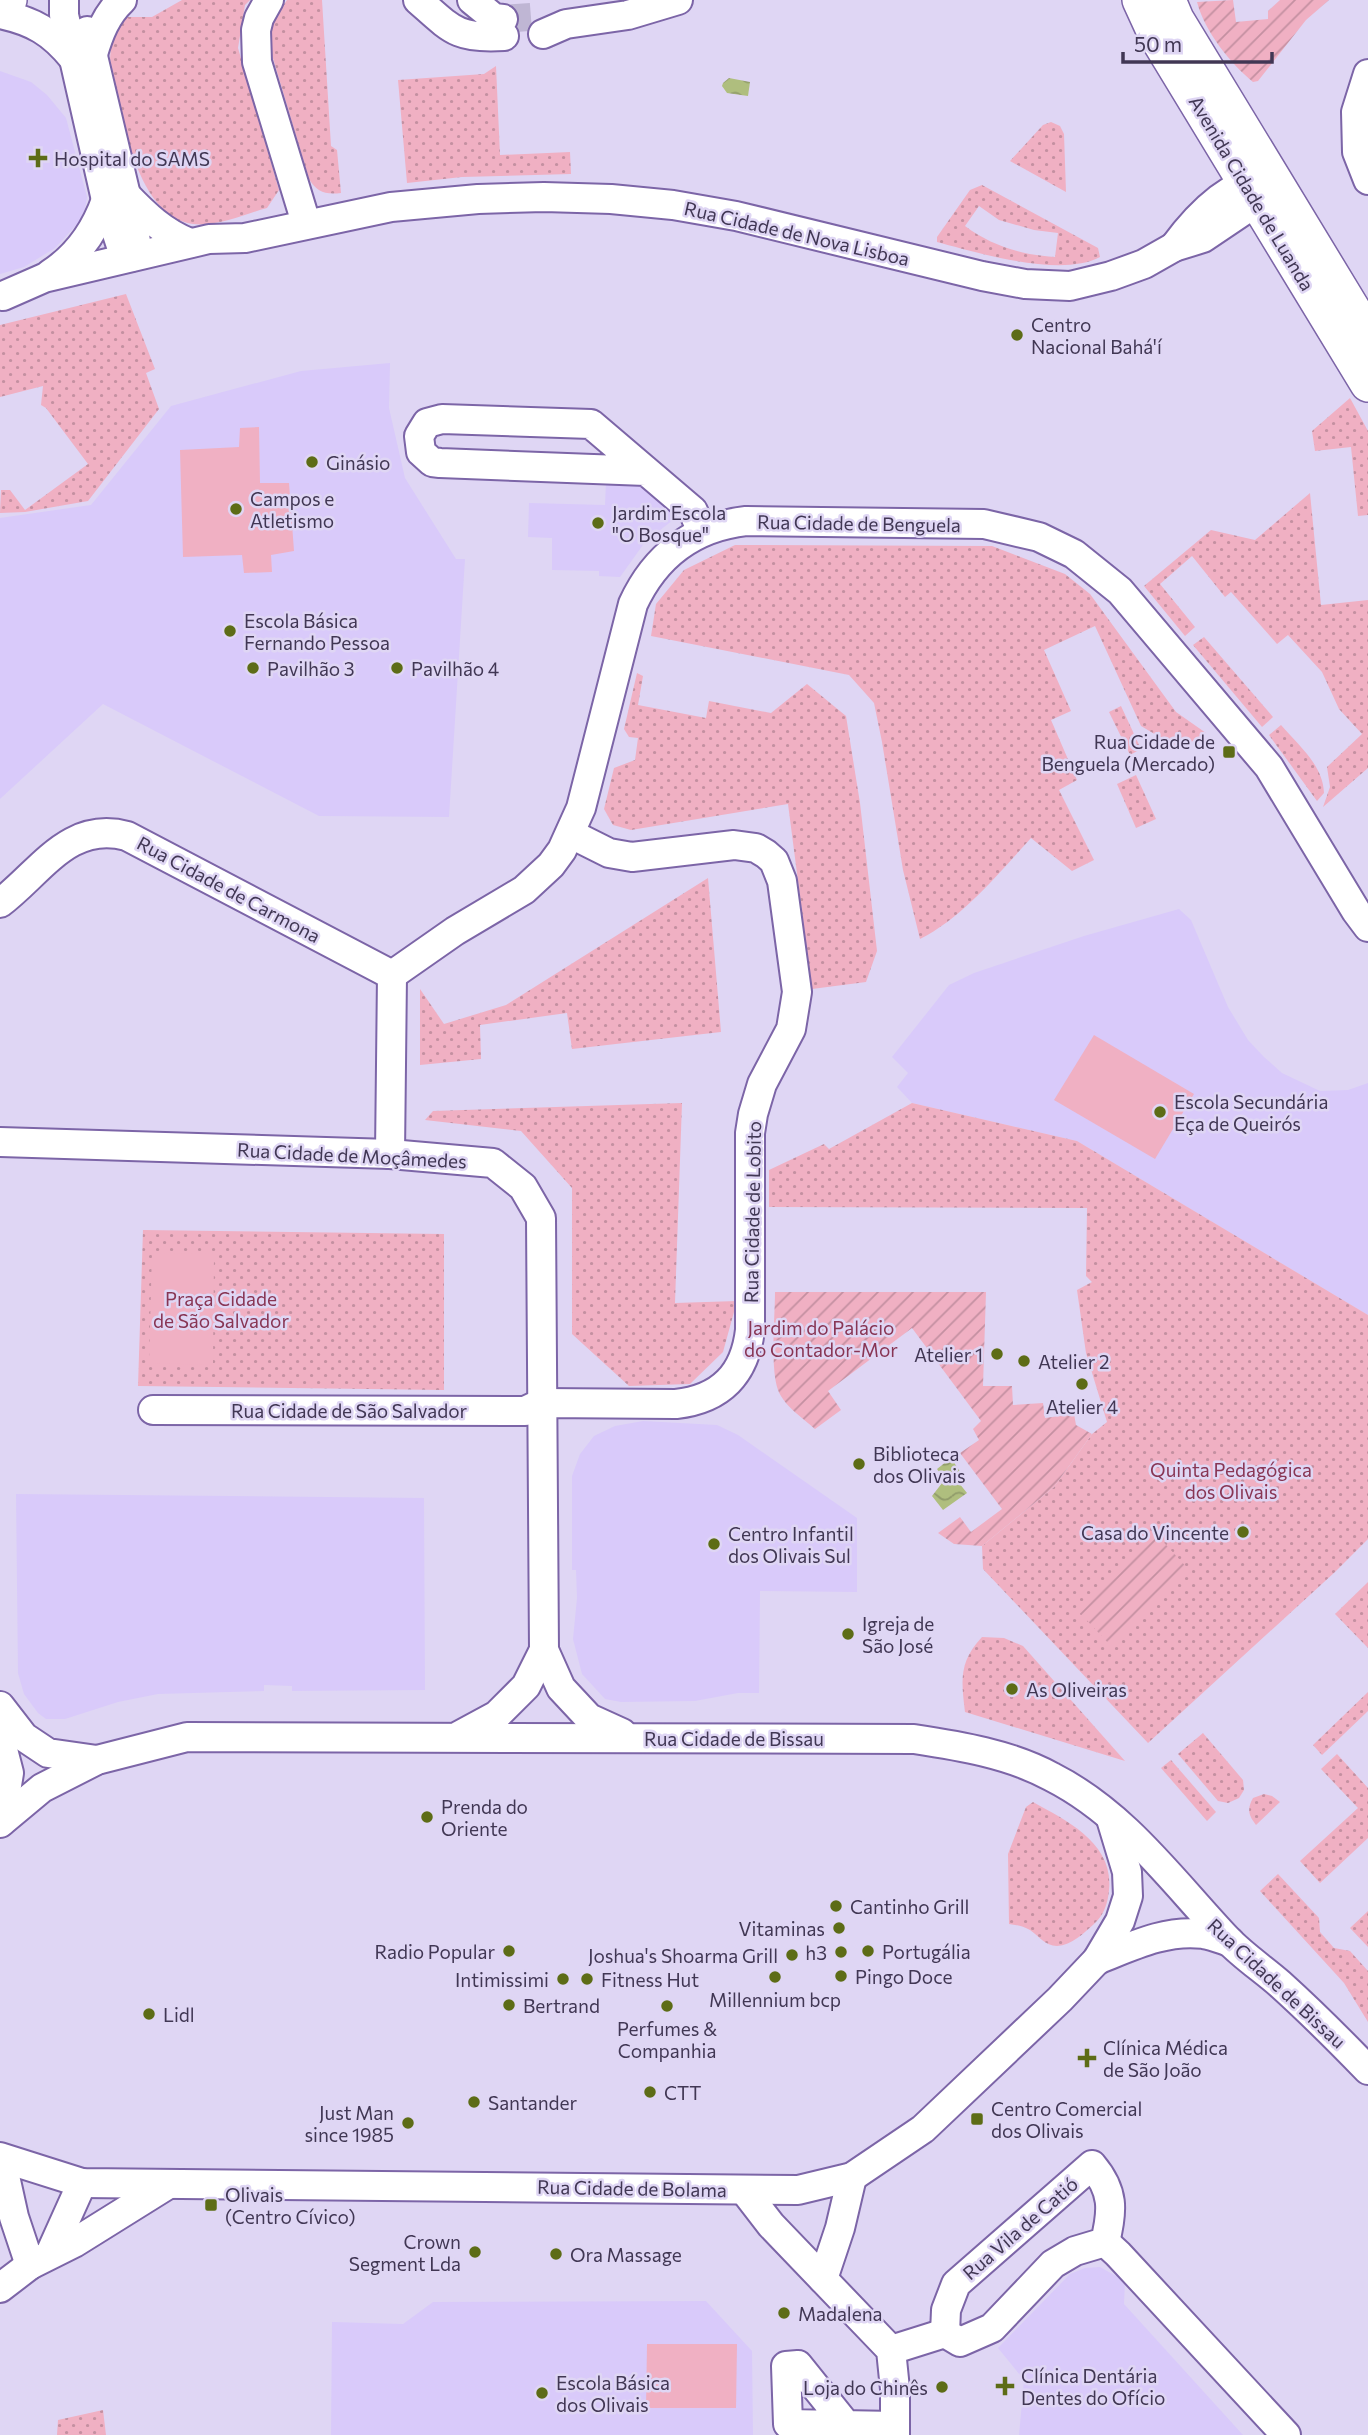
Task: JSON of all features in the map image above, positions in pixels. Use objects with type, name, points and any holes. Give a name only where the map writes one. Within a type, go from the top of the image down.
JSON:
[{"type":"main road","points":[[0,2],[9,0]]},
{"type":"main road","name":"Avenida Cidade de Luanda","points":[[1140,0],[1157,37],[1259,186],[1368,335]]},
{"type":"main road","name":"Avenida Cidade de Luanda","points":[[1168,0],[1259,186],[1368,384]]},
{"type":"street","points":[[64,0],[64,15],[84,57],[116,197],[121,246],[133,264]]},
{"type":"street","points":[[76,0],[86,23],[84,57]]},
{"type":"street","points":[[84,57],[122,0]]},
{"type":"street","points":[[269,0],[259,18],[255,49],[306,223]]},
{"type":"street","points":[[418,0],[459,33],[479,38],[504,27],[472,0]]},
{"type":"street","points":[[550,25],[628,15],[678,0]]},
{"type":"street","points":[[0,14],[37,25],[84,57]]},
{"type":"street","points":[[1368,74],[1356,112],[1357,152],[1368,180]]},
{"type":"street","name":"Rua Cidade de Nova Lisboa","points":[[1,296],[44,278],[216,252],[245,238],[306,223],[391,207],[478,199],[611,199],[673,205],[736,216],[982,276],[1026,284],[1070,286],[1144,264],[1174,247],[1192,223],[1259,186]]},
{"type":"street","points":[[116,197],[176,237],[190,243]]},
{"type":"street","points":[[44,278],[65,264],[83,244],[116,197]]},
{"type":"street","name":"Rua Cidade de Nova Lisboa","points":[[1,296],[48,294],[190,243],[209,239],[245,238]]},
{"type":"street","points":[[646,471],[440,463],[426,458],[421,452],[419,436],[427,423],[442,419],[591,424],[693,511],[702,531]]},
{"type":"street","name":"Rua Cidade de Benguela","points":[[392,975],[455,931],[524,890],[551,865],[571,834],[587,785],[633,604],[650,572],[662,558],[702,531],[746,522],[984,524],[1039,537],[1074,554],[1106,577],[1120,591],[1269,767],[1368,927]]},
{"type":"street","name":"Rua Cidade de Carmona","points":[[0,903],[71,842],[92,833],[116,832],[127,835],[392,975]]},
{"type":"street","name":"Rua Cidade de Lobito","points":[[542,1403],[690,1402],[717,1391],[737,1371],[744,1358],[750,1329],[750,1132],[762,1084],[791,1029],[797,992],[782,881],[779,871],[766,853],[756,848],[734,845],[632,857],[609,853],[571,834]]},
{"type":"street","points":[[390,1154],[392,975]]},
{"type":"street","name":"Rua Cidade de Moçâmedes","points":[[0,1142],[390,1154],[493,1163],[523,1187],[541,1218],[544,1650],[561,1688],[589,1718],[631,1737]]},
{"type":"street","name":"Rua Cidade de São Salvador","points":[[153,1410],[525,1411],[542,1403]]},
{"type":"street","name":"Rua Cidade de Moçâmedes","points":[[456,1737],[497,1715],[526,1685],[544,1650]]},
{"type":"street","points":[[0,1706],[24,1737],[48,1753],[97,1760]]},
{"type":"street","name":"Rua Cidade de Bissau","points":[[0,1822],[42,1788],[97,1760],[187,1737],[914,1739],[965,1747],[1050,1775],[1110,1816],[1144,1847],[1230,1942],[1290,1993],[1368,2070]]},
{"type":"street","points":[[0,1738],[9,1773],[0,1822]]},
{"type":"street","name":"Rua Cidade de Bolama","points":[[82,2183],[798,2190],[852,2177],[923,2129],[1050,2009],[1097,1960],[1120,1921],[1128,1896],[1127,1872],[1110,1816]]},
{"type":"street","name":"Rua Cidade de Bolama","points":[[1097,1960],[1143,1942],[1181,1934],[1204,1934],[1230,1942]]},
{"type":"street","points":[[1,2158],[82,2183],[40,2259],[14,2217],[1,2158]]},
{"type":"street","name":"Rua Vila de Catió","points":[[945,2333],[946,2310],[956,2284],[1092,2165],[1105,2181],[1109,2192],[1109,2225],[1105,2242]]},
{"type":"street","points":[[823,2279],[840,2228],[852,2177]]},
{"type":"street","points":[[0,2288],[40,2259],[74,2243],[167,2185]]},
{"type":"street","points":[[744,2190],[771,2225],[891,2350],[895,2430],[847,2426]]},
{"type":"street","points":[[891,2350],[945,2333],[960,2342],[992,2328],[1053,2264],[1075,2251],[1105,2242],[1286,2435]]},
{"type":"shaded area","name":"Hospital do SAMS","points":[[0,71],[31,82],[47,95],[66,118],[87,197],[79,222],[55,248],[24,267],[0,274]]},
{"type":"shaded area","name":"Escola Básica Fernando Pessoa","points":[[390,363],[389,408],[405,478],[456,559],[465,559],[449,817],[319,816],[103,704],[0,799],[0,518],[91,505],[171,406],[301,371]]},
{"type":"shaded area","name":"Jardim Escola \"O Bosque\"","points":[[606,482],[642,483],[678,516],[645,542],[620,577],[599,576],[599,571],[552,570],[552,538],[528,537],[529,503],[605,505]]},
{"type":"shaded area","name":"Escola Secundária Eça de Queirós","points":[[1179,909],[1191,920],[1228,1007],[1248,1040],[1264,1057],[1282,1073],[1320,1091],[1348,1090],[1368,1083],[1368,1315],[1077,1141],[912,1103],[897,1087],[908,1073],[892,1057],[949,985],[974,973],[1084,936]]},
{"type":"shaded area","name":"Centro Infantil dos Olivais Sul","points":[[643,1421],[717,1425],[738,1435],[857,1518],[857,1592],[760,1591],[759,1693],[738,1693],[695,1701],[621,1702],[605,1699],[582,1674],[573,1639],[577,1598],[576,1570],[572,1570],[572,1476],[580,1454],[594,1436],[615,1426]]},
{"type":"shaded area","points":[[16,1494],[424,1498],[425,1690],[292,1691],[292,1686],[264,1685],[264,1691],[158,1694],[118,1702],[65,1719],[46,1719],[24,1694],[18,1673]]},
{"type":"shaded area","points":[[1100,2267],[1125,2281],[1124,2304],[1243,2435],[1019,2435],[1024,2380],[998,2348],[1070,2274],[1085,2268]]},
{"type":"shaded area","name":"Escola Básica dos Olivais","points":[[706,2301],[752,2351],[753,2435],[331,2435],[332,2322],[403,2324],[433,2302]]},
{"type":"green space","points":[[182,0],[250,0],[245,5],[238,48],[279,190],[267,208],[212,224],[193,224],[173,217],[156,201],[143,181],[125,130],[110,59],[111,46],[121,17],[152,17]]},
{"type":"green space","points":[[287,0],[322,0],[331,146],[337,150],[341,193],[322,192],[309,179],[269,45],[273,21]]},
{"type":"green space","points":[[1233,0],[1236,22],[1268,19],[1268,11],[1280,0],[1329,0],[1306,20],[1258,81],[1253,82],[1219,46],[1197,2]]},
{"type":"green space","points":[[496,66],[500,155],[570,152],[571,174],[462,177],[407,183],[398,80],[484,74]]},
{"type":"green space","points":[[1051,122],[1060,126],[1064,134],[1066,192],[1010,161],[1043,125]]},
{"type":"green space","points":[[982,185],[1098,248],[1100,257],[1083,263],[1064,265],[1019,262],[937,242],[937,237],[970,190]],"holes":[[[979,206],[999,220],[1034,230],[1058,233],[1055,257],[1008,248],[965,226]]]},
{"type":"green space","points":[[126,294],[155,369],[146,373],[159,409],[88,501],[25,512],[0,513],[1,490],[10,490],[25,510],[88,464],[41,405],[43,386],[0,397],[0,325]]},
{"type":"green space","points":[[1350,398],[1368,431],[1368,515],[1358,516],[1351,447],[1315,451],[1312,431]]},
{"type":"green space","name":"Campos e Atletismo","points":[[259,427],[260,483],[289,483],[294,551],[271,555],[272,572],[244,573],[242,555],[183,557],[180,450],[239,447],[240,428]]},
{"type":"green space","points":[[1310,493],[1321,605],[1368,600],[1368,768],[1323,807],[1330,787],[1327,767],[1362,734],[1339,709],[1322,672],[1288,635],[1277,644],[1231,592],[1225,597],[1192,556],[1160,584],[1195,627],[1185,636],[1144,586],[1211,530],[1255,540]]},
{"type":"green space","points":[[735,545],[992,546],[1065,574],[1090,594],[1176,712],[1206,733],[1180,749],[1141,726],[1095,626],[1044,650],[1071,711],[1051,720],[1077,780],[1059,790],[1094,860],[1072,871],[1031,838],[965,907],[920,939],[903,870],[874,703],[849,675],[651,636],[656,604],[684,570]]},
{"type":"green space","points":[[1204,637],[1273,717],[1262,727],[1193,645]]},
{"type":"green space","points":[[637,673],[643,676],[638,705],[706,718],[709,701],[771,713],[807,684],[846,716],[860,803],[877,951],[866,982],[812,989],[788,804],[631,830],[613,825],[604,809],[614,768],[635,760],[638,738],[629,737],[624,729]]},
{"type":"green space","points":[[1121,706],[1141,749],[1130,755],[1109,712]]},
{"type":"green space","points":[[1281,725],[1315,765],[1323,783],[1324,793],[1317,801],[1269,735]]},
{"type":"green space","points":[[1136,775],[1156,819],[1136,828],[1117,784]]},
{"type":"green space","points":[[708,878],[721,1032],[572,1049],[567,1013],[480,1025],[481,1059],[420,1065],[420,989],[444,1024],[506,1005]]},
{"type":"green space","points":[[1094,1035],[1194,1094],[1155,1159],[1054,1100]]},
{"type":"green space","points":[[682,1103],[675,1303],[737,1301],[723,1352],[690,1384],[629,1386],[572,1334],[572,1188],[521,1131],[425,1120],[433,1111]]},
{"type":"green space","name":"Quinta Pedagógica dos Olivais","points":[[912,1103],[1077,1141],[1368,1315],[1368,1539],[1148,1743],[983,1569],[982,1546],[1054,1487],[1092,1434],[1107,1422],[1086,1353],[1077,1290],[1092,1282],[1086,1276],[1087,1208],[769,1207],[769,1170],[824,1144],[829,1149]]},
{"type":"green space","name":"Praça Cidade de São Salvador","points":[[143,1230],[444,1234],[444,1390],[138,1386]]},
{"type":"green space","points":[[152,1253],[214,1254],[213,1365],[149,1363]]},
{"type":"green space","name":"Jardim do Palácio do Contador-Mor","points":[[775,1292],[986,1292],[983,1386],[1012,1386],[1013,1405],[1043,1403],[1045,1418],[1074,1414],[1076,1425],[1092,1434],[1054,1487],[982,1546],[954,1544],[938,1533],[960,1517],[971,1532],[1002,1509],[960,1453],[979,1440],[973,1429],[981,1421],[912,1328],[828,1391],[841,1410],[815,1429],[789,1406],[778,1390],[774,1356]]},
{"type":"green space","points":[[1156,1534],[1191,1572],[1111,1646],[1079,1612],[1079,1605]]},
{"type":"green space","points":[[1368,1582],[1368,1648],[1335,1614]]},
{"type":"green space","points":[[982,1637],[1004,1638],[1023,1646],[1125,1761],[965,1712],[965,1663]]},
{"type":"green space","points":[[1368,1692],[1368,1711],[1322,1755],[1313,1745]]},
{"type":"green space","points":[[1203,1733],[1243,1780],[1244,1790],[1239,1798],[1228,1803],[1218,1801],[1178,1754]]},
{"type":"green space","points":[[1337,1754],[1368,1788],[1368,1838],[1320,1883],[1300,1861],[1358,1808],[1321,1769]]},
{"type":"green space","points":[[1171,1760],[1216,1812],[1207,1821],[1161,1768]]},
{"type":"green space","points":[[1264,1794],[1280,1802],[1256,1825],[1250,1815],[1250,1805],[1253,1798]]},
{"type":"green space","points":[[1033,1802],[1086,1836],[1104,1859],[1109,1874],[1108,1900],[1100,1917],[1082,1935],[1057,1946],[1049,1944],[1027,1929],[1009,1924],[1008,1854],[1026,1807]]},
{"type":"green space","points":[[1278,1874],[1319,1918],[1320,1932],[1334,1948],[1350,1951],[1368,1971],[1368,2022],[1344,1983],[1260,1891]]},
{"type":"green space","points":[[1368,1911],[1368,1947],[1350,1928]]},
{"type":"green space","points":[[647,2344],[737,2344],[736,2408],[646,2408]]},
{"type":"green space","points":[[103,2410],[106,2435],[57,2435],[58,2420]]},
{"type":"water","points":[[729,78],[750,82],[748,96],[727,93],[722,86]]},
{"type":"water","points":[[951,1458],[961,1473],[955,1478],[967,1493],[943,1510],[932,1496],[942,1483],[942,1476],[937,1469]]},
{"type":"tunnel","points":[[503,19],[542,16]]},
{"type":"place","name":"Hospital do SAMS","points":[[38,158]]},
{"type":"place","name":"Centro Nacional Bahá'í","points":[[1017,335]]},
{"type":"place","name":"Ginásio","points":[[312,462]]},
{"type":"place","name":"Campos e Atletismo","points":[[236,509]]},
{"type":"place","name":"Jardim Escola \"O Bosque\"","points":[[598,523]]},
{"type":"place","name":"Escola Básica Fernando Pessoa","points":[[230,631]]},
{"type":"place","name":"Pavilhão 3","points":[[253,668]]},
{"type":"place","name":"Pavilhão 4","points":[[397,668]]},
{"type":"place","name":"Rua Cidade de Benguela (Mercado)","points":[[1229,752]]},
{"type":"place","name":"Escola Secundária Eça de Queirós","points":[[1160,1112]]},
{"type":"place","name":"Atelier 1","points":[[997,1354]]},
{"type":"place","name":"Atelier 2","points":[[1024,1361]]},
{"type":"place","name":"Atelier 4","points":[[1082,1384]]},
{"type":"place","name":"Biblioteca dos Olivais","points":[[859,1464]]},
{"type":"place","name":"Casa do Vincente","points":[[1243,1532]]},
{"type":"place","name":"Centro Infantil dos Olivais Sul","points":[[714,1544]]},
{"type":"place","name":"Igreja de São José","points":[[848,1634]]},
{"type":"place","name":"As Oliveiras","points":[[1012,1689]]},
{"type":"place","name":"Prenda do Oriente","points":[[427,1817]]},
{"type":"place","name":"Cantinho Grill","points":[[836,1906]]},
{"type":"place","name":"Vitaminas","points":[[839,1928]]},
{"type":"place","name":"Radio Popular","points":[[509,1951]]},
{"type":"place","name":"Portugália","points":[[868,1951]]},
{"type":"place","name":"h3","points":[[841,1952]]},
{"type":"place","name":"Joshua's Shoarma Grill","points":[[792,1955]]},
{"type":"place","name":"Pingo Doce","points":[[841,1976]]},
{"type":"place","name":"Millennium bcp","points":[[775,1977]]},
{"type":"place","name":"Intimissimi","points":[[563,1979]]},
{"type":"place","name":"Fitness Hut","points":[[587,1979]]},
{"type":"place","name":"Bertrand","points":[[509,2005]]},
{"type":"place","name":"Perfumes & Companhia","points":[[667,2006]]},
{"type":"place","name":"Lidl","points":[[149,2014]]},
{"type":"place","name":"Clínica Médica de São João","points":[[1087,2058]]},
{"type":"place","name":"CTT","points":[[650,2092]]},
{"type":"place","name":"Santander","points":[[474,2102]]},
{"type":"place","name":"Centro Comercial dos Olivais","points":[[977,2119]]},
{"type":"place","name":"Just Man since 1985","points":[[408,2123]]},
{"type":"place","name":"Olivais (Centro Cívico)","points":[[211,2205]]},
{"type":"place","name":"Crown Segment Lda","points":[[475,2252]]},
{"type":"place","name":"Ora Massage","points":[[556,2254]]},
{"type":"place","name":"Madalena","points":[[784,2313]]},
{"type":"place","name":"Clínica Dentária Dentes do Ofício","points":[[1005,2386]]},
{"type":"place","name":"Loja do Chinês","points":[[942,2387]]},
{"type":"place","name":"Escola Básica dos Olivais","points":[[542,2393]]}]
